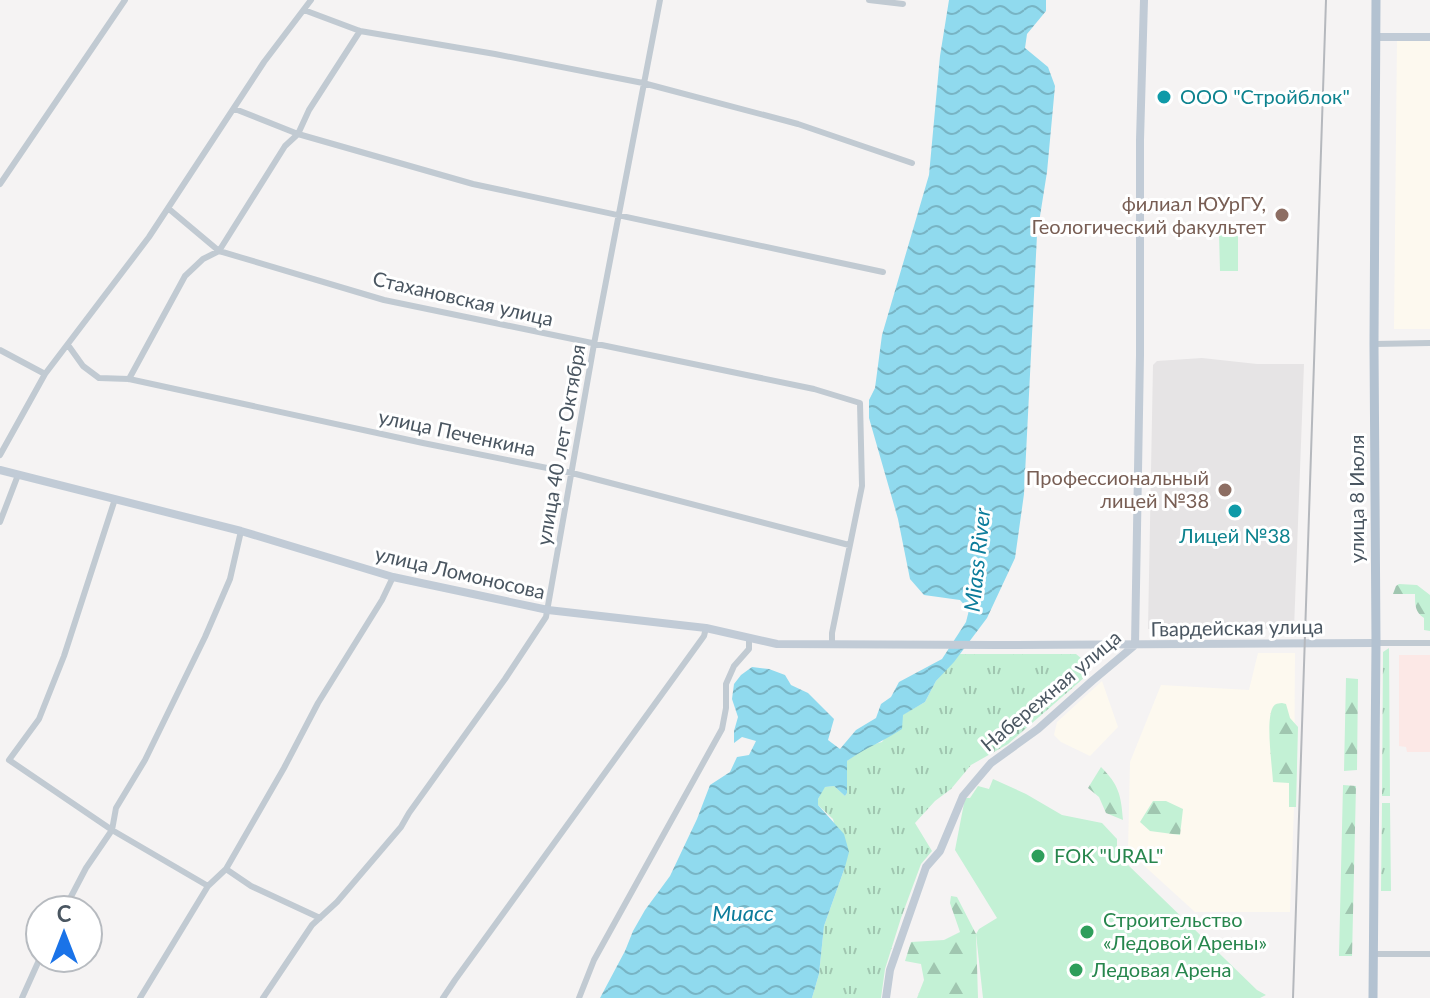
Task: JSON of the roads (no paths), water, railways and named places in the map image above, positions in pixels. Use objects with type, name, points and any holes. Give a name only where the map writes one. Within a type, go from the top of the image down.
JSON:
[{"type":"main road","name":"улица 8 Июля","points":[[1373,998],[1376,0]]},
{"type":"street","points":[[0,184],[125,0]]},
{"type":"street","points":[[0,455],[45,374],[169,209],[264,62],[311,0]]},
{"type":"street","name":"улица 40 лет Октября","points":[[263,998],[312,925],[337,902],[401,827],[546,617],[594,344],[660,0]]},
{"type":"street","points":[[869,0],[903,4]]},
{"type":"street","name":"Набережная улица","points":[[886,998],[890,970],[921,880],[926,867],[940,851],[963,796],[991,763],[1038,729],[1135,645],[1144,0]]},
{"type":"street","points":[[304,10],[360,31],[643,83],[798,124],[912,163]]},
{"type":"street","points":[[129,379],[185,276],[203,259],[219,251],[285,146],[298,134],[309,110],[360,31]]},
{"type":"street","points":[[1376,37],[1430,37]]},
{"type":"street","points":[[235,109],[298,134],[473,184],[883,272]]},
{"type":"street","name":"Стахановская улица","points":[[169,209],[219,251],[384,300],[814,389],[860,403],[862,486],[849,545]]},
{"type":"street","points":[[1374,344],[1430,343]]},
{"type":"street","name":"улица Печенкина","points":[[68,345],[83,366],[99,378],[129,379],[572,473],[849,545]]},
{"type":"street","points":[[0,350],[45,374]]},
{"type":"street","name":"улица Ломоносова","points":[[0,470],[241,531],[393,577],[548,610],[706,628],[777,644],[923,645]]},
{"type":"street","points":[[0,522],[18,475]]},
{"type":"street","points":[[115,499],[64,656],[39,719],[9,760],[112,830],[208,886]]},
{"type":"street","points":[[72,894],[112,830],[116,808],[145,760],[205,637],[230,579],[241,531]]},
{"type":"street","points":[[832,645],[849,545]]},
{"type":"street","points":[[140,998],[208,886],[226,869],[318,703],[393,577]]},
{"type":"street","points":[[443,998],[704,636],[706,628]]},
{"type":"street","points":[[579,998],[594,960],[722,729],[726,684],[734,666],[749,649],[749,638]]},
{"type":"street","name":"Гвардейская улица","points":[[923,645],[1430,643]]},
{"type":"street","points":[[226,869],[251,886],[320,918]]},
{"type":"street","points":[[1373,954],[1430,954]]},
{"type":"street","points":[[22,998],[33,974]]},
{"type":"water","name":"Миасс","points":[[949,0],[1046,0],[1046,11],[1027,34],[1025,48],[1048,67],[1055,86],[1037,235],[1024,494],[1015,558],[987,618],[936,681],[925,702],[903,715],[902,729],[847,761],[845,796],[834,786],[825,787],[818,799],[818,805],[844,834],[849,852],[824,926],[819,974],[812,998],[600,998],[645,910],[670,876],[710,785],[730,772],[737,757],[749,755],[756,741],[742,737],[734,743],[738,717],[732,699],[734,684],[741,675],[752,667],[785,675],[791,685],[808,693],[834,719],[828,740],[840,749],[856,730],[876,718],[881,704],[891,697],[899,682],[942,659],[966,622],[969,610],[960,600],[924,595],[910,579],[898,519],[869,418],[869,400],[875,388],[882,335],[929,175],[940,56]]},
{"type":"railway","points":[[1293,998],[1326,0]]},
{"type":"place","name":"ООО \"Стройблок\"","points":[[1164,97]]},
{"type":"place","name":"филиал ЮУрГУ, Геологический факультет","points":[[1282,215]]},
{"type":"place","name":"Профессиональный лицей №38","points":[[1225,490]]},
{"type":"place","name":"Лицей №38","points":[[1235,511]]},
{"type":"place","name":"FOK \"URAL\"","points":[[1038,856]]},
{"type":"place","name":"Строительство «Ледовой Арены»","points":[[1087,932]]},
{"type":"place","name":"Ледовая Арена","points":[[1076,970]]},
{"type":"water label","name":"Miass River","points":[[977,560]]}]
